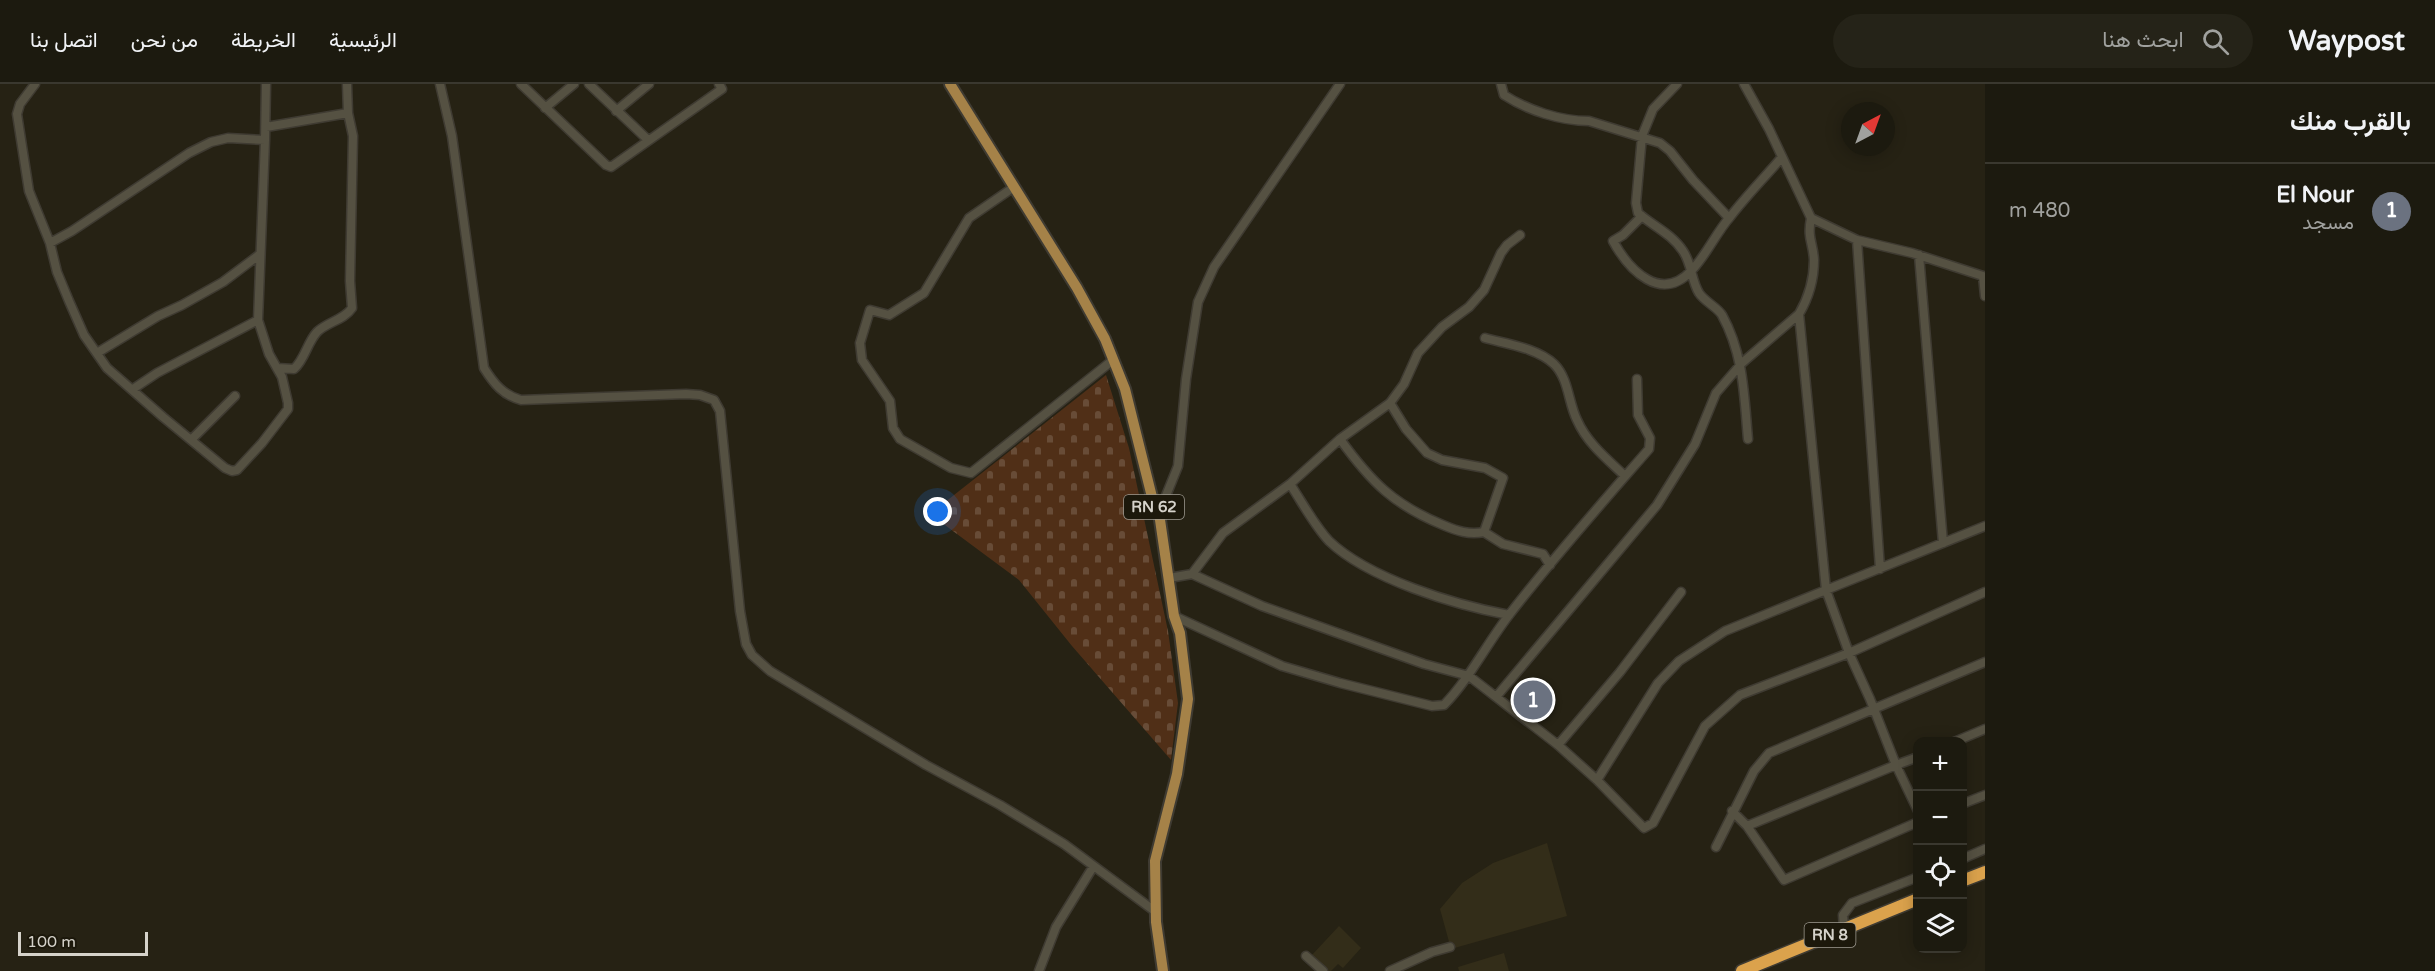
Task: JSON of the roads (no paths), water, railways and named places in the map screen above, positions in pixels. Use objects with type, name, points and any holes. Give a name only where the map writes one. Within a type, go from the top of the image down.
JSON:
[{"type":"highway","points":[[1967,879],[1985,872]]},
{"type":"highway","name":"RN 8","points":[[1752,969],[1913,901]]},
{"type":"main road","name":"RN 62","points":[[950,84],[1077,288],[1105,339],[1125,389],[1156,513],[1159,513],[1174,616],[1180,633],[1188,699],[1176,774],[1155,861],[1156,912],[1163,971]]},
{"type":"street","points":[[35,84],[20,104],[16,114],[29,191],[50,243],[57,272],[84,335],[107,368],[191,440],[225,468],[232,471],[237,470],[262,443],[288,409],[285,386],[269,354],[258,320],[266,84]]},
{"type":"street","points":[[277,368],[294,369],[300,364],[316,333],[346,315],[352,308],[350,280],[353,136],[348,114],[346,84]]},
{"type":"street","points":[[440,84],[452,136],[484,368],[492,381],[503,392],[521,400],[686,394],[700,394],[714,400],[720,411],[725,444],[740,611],[746,644],[752,655],[770,671],[926,765],[1000,805],[1064,844],[1156,912]]},
{"type":"street","points":[[521,84],[606,165],[611,167],[722,89],[719,84]]},
{"type":"street","points":[[545,108],[574,84]]},
{"type":"street","points":[[589,84],[648,140]]},
{"type":"street","points":[[616,111],[649,84]]},
{"type":"street","points":[[1159,513],[1178,466],[1186,379],[1198,302],[1214,267],[1340,84]]},
{"type":"street","points":[[1501,84],[1503,94],[1515,102],[1539,111],[1577,121],[1589,121],[1660,143],[1670,151],[1693,180],[1729,218]]},
{"type":"street","points":[[1677,84],[1653,109],[1642,136],[1636,203],[1638,213],[1667,233],[1683,251],[1698,291],[1706,302],[1721,313],[1742,363],[1748,440]]},
{"type":"street","points":[[1496,697],[1657,505],[1695,444],[1716,393],[1742,363],[1799,314],[1810,294],[1814,259],[1808,234],[1811,218],[1744,84]]},
{"type":"street","points":[[266,127],[348,114]]},
{"type":"street","points":[[50,243],[72,231],[189,153],[211,142],[228,138],[265,140]]},
{"type":"street","points":[[1642,216],[1623,235],[1613,241],[1620,254],[1648,282],[1661,284],[1675,282],[1691,271],[1729,218],[1782,157]]},
{"type":"street","points":[[1014,187],[969,218],[924,293],[889,315],[870,310],[860,342],[862,360],[890,401],[895,433],[900,439],[951,468],[971,473],[1113,360]]},
{"type":"street","points":[[1811,218],[1857,240],[1919,255],[1983,276],[1985,296]]},
{"type":"street","points":[[1192,574],[1223,533],[1290,484],[1340,439],[1390,403],[1404,384],[1418,353],[1442,327],[1468,307],[1484,290],[1501,253],[1520,235]]},
{"type":"street","points":[[1857,240],[1880,569]]},
{"type":"street","points":[[97,353],[158,316],[223,282],[259,255]]},
{"type":"street","points":[[1919,255],[1943,543]]},
{"type":"street","points":[[1799,314],[1826,590],[1849,653],[1913,802]]},
{"type":"street","points":[[133,389],[157,373],[258,320]]},
{"type":"street","points":[[1485,338],[1533,351],[1553,363],[1561,373],[1576,418],[1584,434],[1625,476]]},
{"type":"street","points":[[1174,616],[1282,666],[1432,706],[1444,705],[1469,676],[1509,615],[1649,449],[1650,438],[1638,416],[1637,379]]},
{"type":"street","points":[[191,440],[235,396]]},
{"type":"street","points":[[1390,403],[1406,429],[1427,453],[1442,460],[1485,468],[1503,478],[1484,532]]},
{"type":"street","points":[[1340,439],[1368,476],[1401,505],[1424,517],[1472,535],[1484,532],[1503,544],[1543,554],[1550,565]]},
{"type":"street","points":[[1290,484],[1327,538],[1346,556],[1410,586],[1481,610],[1509,615]]},
{"type":"street","points":[[1597,780],[1658,683],[1679,662],[1725,632],[1985,526]]},
{"type":"street","points":[[1169,578],[1192,574],[1262,606],[1340,632],[1424,664],[1469,676],[1558,745],[1597,780],[1644,828],[1653,823],[1705,726],[1740,696],[1849,653],[1985,592]]},
{"type":"street","points":[[1558,745],[1620,672],[1681,592]]},
{"type":"street","points":[[1716,847],[1754,771],[1769,753],[1985,662]]},
{"type":"street","points":[[1964,737],[1985,729]]},
{"type":"street","points":[[1748,826],[1913,759]]},
{"type":"street","points":[[1967,802],[1985,795]]},
{"type":"street","points":[[1732,811],[1748,826],[1784,880],[1913,824]]},
{"type":"street","points":[[1967,857],[1985,849]]},
{"type":"street","points":[[1039,971],[1056,927],[1093,867]]},
{"type":"street","points":[[1844,929],[1843,915],[1845,909],[1852,903],[1913,879]]},
{"type":"street","points":[[1390,971],[1432,952],[1450,947]]},
{"type":"street","points":[[1306,956],[1323,971]]},
{"type":"place","name":"El Nour","points":[[1533,700]]}]
